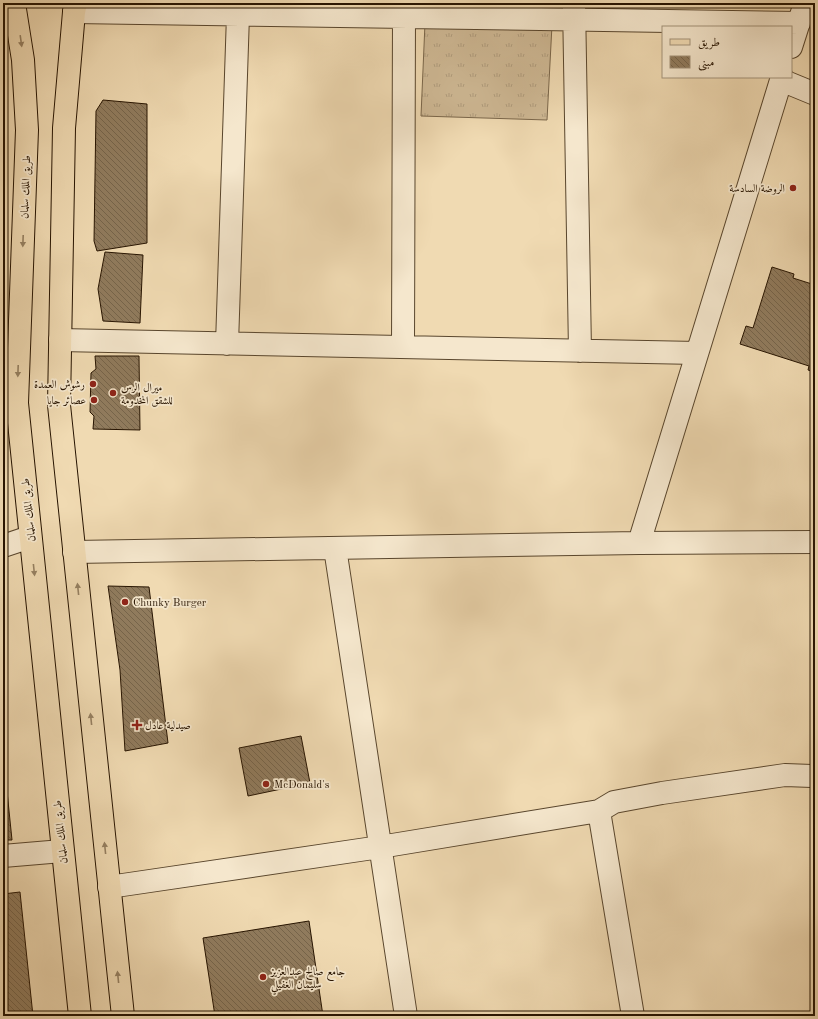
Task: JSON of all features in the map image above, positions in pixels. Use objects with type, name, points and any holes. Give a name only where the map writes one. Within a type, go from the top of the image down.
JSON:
[{"type":"main road","name":"طريق الملك سلمان","points":[[14,3],[23,60],[27,130],[17,402],[80,1016]]},
{"type":"main road","points":[[75,8],[64,128],[59,405],[123,1016]]},
{"type":"street","points":[[75,8],[238,15],[404,17],[574,11],[802,13],[792,44]]},
{"type":"street","points":[[574,11],[580,351]]},
{"type":"street","points":[[227,344],[238,15]]},
{"type":"street","points":[[403,347],[404,17]]},
{"type":"street","points":[[640,543],[781,79],[815,94]]},
{"type":"street","points":[[60,340],[698,354]]},
{"type":"street","points":[[3,546],[30,537]]},
{"type":"street","points":[[74,552],[640,543],[815,542]]},
{"type":"street","points":[[335,548],[406,1016]]},
{"type":"street","points":[[109,887],[380,847],[599,811],[614,802],[785,774],[814,782]]},
{"type":"street","points":[[599,811],[633,1016]]},
{"type":"street","points":[[3,856],[62,851]]},
{"type":"green space","points":[[425,23],[552,25],[547,120],[421,116]]},
{"type":"building","points":[[103,100],[147,104],[147,243],[97,251],[94,241],[96,111]]},
{"type":"building","points":[[105,252],[143,255],[140,323],[103,321],[98,289]]},
{"type":"building","points":[[772,267],[794,274],[793,278],[815,285],[815,372],[808,370],[809,366],[740,344],[746,326],[753,328]]},
{"type":"building","points":[[95,356],[139,356],[140,430],[93,429],[94,416],[90,412],[91,373],[96,369]]},
{"type":"building","points":[[108,586],[149,587],[168,743],[125,751],[120,670]]},
{"type":"building","points":[[301,736],[310,783],[248,796],[239,748]]},
{"type":"building","points":[[4,762],[12,840],[3,840]]},
{"type":"building","points":[[20,892],[33,1016],[3,1016],[3,894]]},
{"type":"building","name":"جامع صالح عبدالعزيز سليمان الغفيلي","points":[[309,921],[323,1016],[215,1016],[203,938]]},
{"type":"place","name":"الروضة السادسة","points":[[793,188]]},
{"type":"place","name":"رشوش العمدة","points":[[93,384]]},
{"type":"place","name":"ميرال الرس للشقق المخدومة","points":[[113,393]]},
{"type":"place","name":"عصائر جايا","points":[[94,400]]},
{"type":"place","name":"Chunky Burger","points":[[125,602]]},
{"type":"place","name":"صيدلية عادل","points":[[137,725]]},
{"type":"place","name":"McDonald's","points":[[266,784]]},
{"type":"place","name":"جامع صالح عبدالعزيز سليمان الغفيلي","points":[[263,977]]}]
